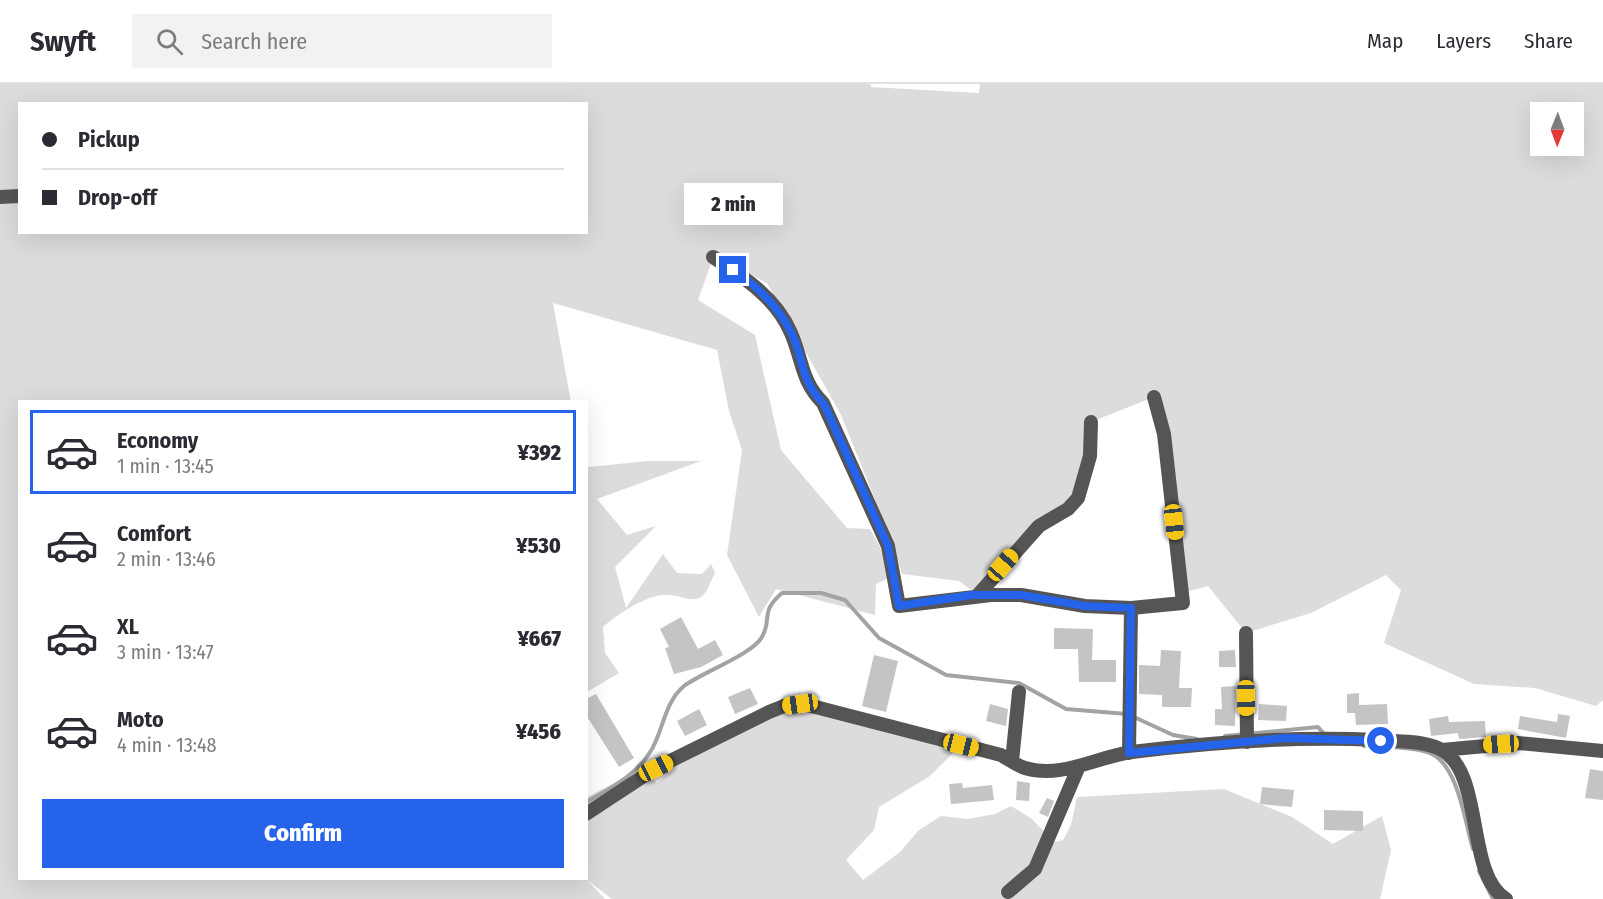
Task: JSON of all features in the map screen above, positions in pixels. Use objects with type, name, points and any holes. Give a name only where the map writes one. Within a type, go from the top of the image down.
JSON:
[{"type":"street","points":[[0,197],[18,196]]},
{"type":"street","points":[[713,257],[753,283],[779,313],[791,332],[810,389],[824,404],[888,546],[899,606],[978,595],[1021,595],[1085,606],[1131,608],[1184,603],[1164,434],[1154,397]]},
{"type":"street","points":[[978,595],[1040,526],[1068,509],[1078,498],[1090,456],[1091,422]]},
{"type":"street","points":[[1129,753],[1131,608]]},
{"type":"street","points":[[1246,633],[1247,742]]},
{"type":"street","points":[[1012,761],[1019,692]]},
{"type":"street","points":[[588,813],[656,768],[770,712],[784,706],[800,704],[1001,754],[1023,768],[1049,771],[1129,753],[1286,738],[1342,738],[1420,743],[1442,750],[1518,743],[1603,751]]},
{"type":"street","points":[[1442,750],[1456,764],[1463,777],[1483,860],[1494,887],[1506,899]]},
{"type":"street","points":[[1008,892],[1035,869],[1079,766]]},
{"type":"shaded area","points":[[0,84],[871,84],[871,87],[979,93],[980,84],[1603,84],[1603,700],[1596,706],[1535,688],[1474,684],[1384,643],[1401,590],[1386,575],[1311,613],[1246,633],[1208,586],[1182,593],[1154,397],[1091,422],[1083,486],[978,595],[959,581],[902,574],[893,544],[841,415],[767,283],[713,258],[698,300],[755,335],[781,450],[847,528],[870,529],[882,551],[889,578],[876,584],[875,615],[776,589],[759,617],[727,555],[742,450],[729,411],[717,350],[553,303],[571,400],[18,400],[18,880],[587,880],[605,899],[0,899]]},
{"type":"shaded area","points":[[648,461],[701,461],[597,499],[627,535],[656,526],[615,567],[626,608],[663,554],[677,573],[702,574],[711,564],[715,573],[703,595],[697,599],[673,595],[652,597],[625,611],[603,627],[605,653],[619,673],[588,691],[588,467]]},
{"type":"shaded area","points":[[784,706],[961,745],[930,776],[879,807],[874,830],[846,860],[863,880],[900,852],[919,830],[941,816],[968,819],[995,814],[1011,806],[1032,819],[1054,842],[1063,840],[1071,825],[1077,797],[1224,789],[1292,817],[1333,844],[1382,816],[1391,850],[1380,899],[612,899],[587,880],[588,796],[643,768],[657,783],[678,764]]},
{"type":"building","points":[[681,617],[698,649],[715,640],[723,655],[701,667],[674,674],[665,648],[669,647],[660,629]]},
{"type":"building","points":[[1054,628],[1093,629],[1092,660],[1116,660],[1116,682],[1079,682],[1078,649],[1054,649]]},
{"type":"building","points":[[1161,650],[1181,651],[1179,688],[1192,688],[1191,707],[1162,707],[1162,695],[1139,694],[1139,665],[1160,666]]},
{"type":"building","points":[[1235,650],[1236,667],[1219,667],[1219,651]]},
{"type":"building","points":[[874,655],[898,661],[886,712],[862,706]]},
{"type":"building","points":[[1236,686],[1235,726],[1215,725],[1215,709],[1222,709],[1221,687]]},
{"type":"building","points":[[750,688],[758,704],[735,714],[728,697]]},
{"type":"building","points":[[1359,693],[1359,705],[1387,704],[1388,724],[1356,725],[1355,713],[1347,713],[1347,694]]},
{"type":"building","points":[[596,694],[634,758],[619,767],[588,718],[588,698]]},
{"type":"building","points":[[990,704],[1008,709],[1006,726],[986,721]]},
{"type":"building","points":[[1259,704],[1287,706],[1286,721],[1258,720]]},
{"type":"building","points":[[699,709],[707,725],[685,736],[677,721]]},
{"type":"building","points":[[1558,714],[1570,716],[1566,738],[1518,729],[1520,716],[1557,722]]},
{"type":"building","points":[[1448,716],[1449,722],[1485,721],[1486,737],[1459,739],[1458,733],[1431,736],[1429,719]]},
{"type":"building","points":[[1590,769],[1603,771],[1603,800],[1585,798]]},
{"type":"building","points":[[1017,781],[1030,783],[1029,801],[1016,800]]},
{"type":"building","points":[[962,783],[963,788],[992,785],[994,800],[951,804],[949,784]]},
{"type":"building","points":[[1262,787],[1294,790],[1292,807],[1260,804]]},
{"type":"building","points":[[1047,798],[1054,801],[1048,817],[1039,813]]},
{"type":"building","points":[[1324,810],[1363,811],[1363,831],[1324,830]]},
{"type":"waterway","points":[[588,801],[626,778],[643,762],[655,743],[670,705],[684,686],[738,657],[757,643],[765,630],[768,610],[782,593],[821,593],[845,600],[879,638],[946,675],[1019,683],[1066,709],[1127,714]]},
{"type":"waterway","points":[[1134,717],[1173,735],[1197,739]]},
{"type":"waterway","points":[[1225,736],[1318,727],[1325,735]]},
{"type":"waterway","points":[[1364,746],[1415,749],[1430,753],[1440,759],[1454,781],[1473,849]]},
{"type":"waterway","points":[[1479,871],[1493,899]]},
{"type":"route","points":[[733,270],[753,283],[779,313],[791,332],[810,389],[824,404],[888,546],[899,606],[972,595],[1021,595],[1085,606],[1131,608],[1129,753],[1286,738],[1381,741]]}]
